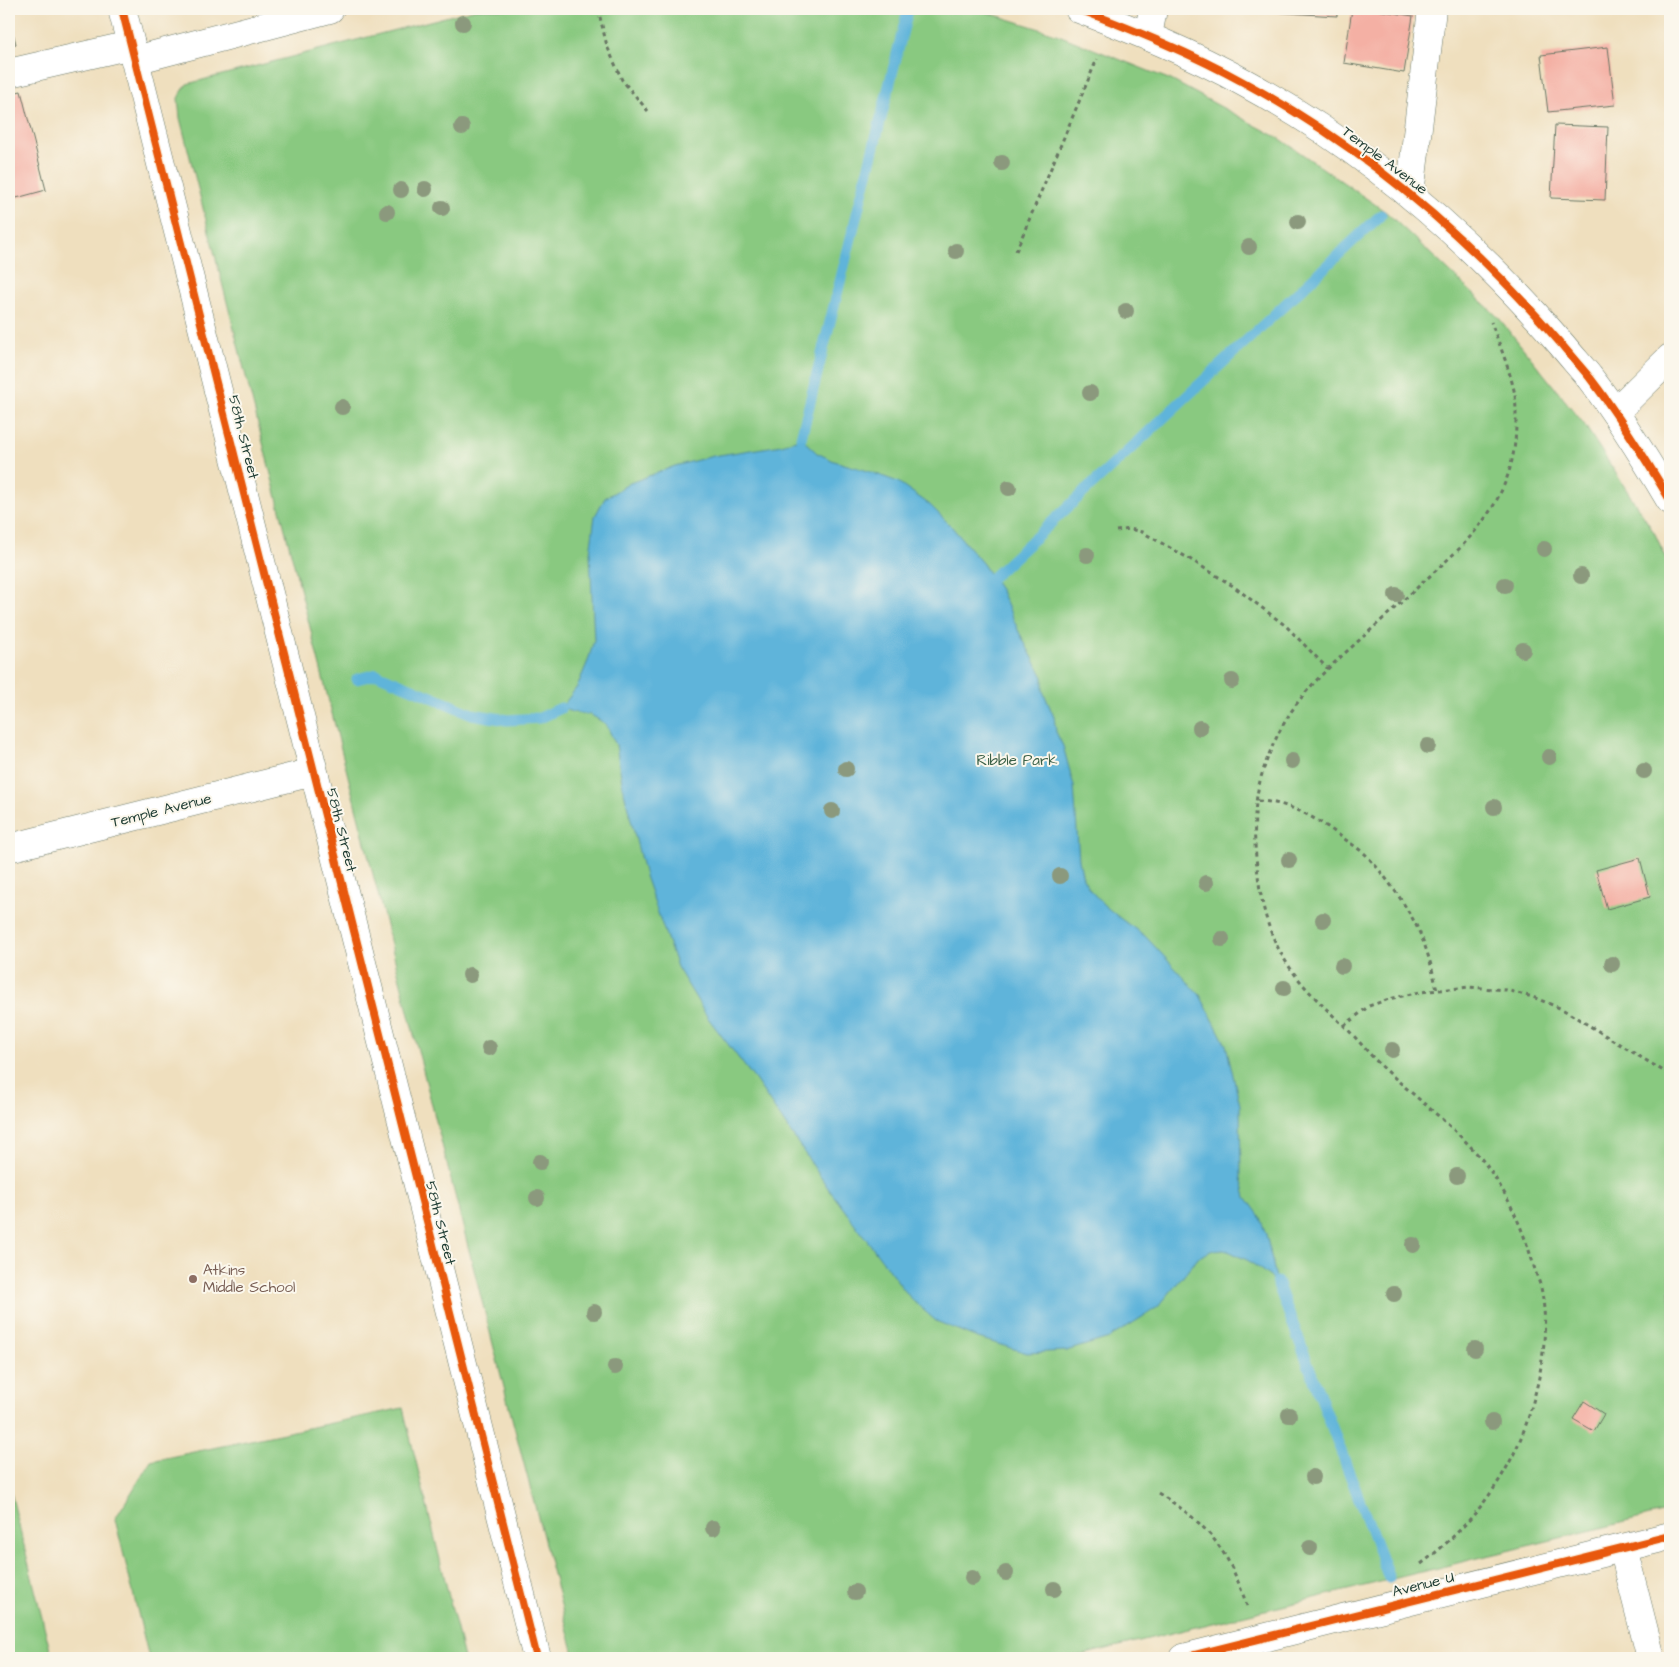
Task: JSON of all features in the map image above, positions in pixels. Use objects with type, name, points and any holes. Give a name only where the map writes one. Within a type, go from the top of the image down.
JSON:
[{"type":"street","name":"58th Street","points":[[122,9],[537,1658]]},
{"type":"street","points":[[9,73],[133,53],[330,9]]},
{"type":"street","name":"Temple Avenue","points":[[1079,9],[1163,42],[1253,87],[1323,130],[1410,194],[1466,242],[1530,308],[1589,377],[1642,452],[1670,500]]},
{"type":"street","points":[[1148,36],[1153,9]]},
{"type":"street","points":[[1410,194],[1432,9]]},
{"type":"street","points":[[1615,412],[1670,358]]},
{"type":"street","name":"Temple Avenue","points":[[9,848],[314,772]]},
{"type":"street","name":"Avenue U","points":[[1183,1658],[1670,1536]]},
{"type":"street","points":[[1623,1548],[1651,1658]]},
{"type":"path","points":[[598,9],[607,46],[622,80],[648,111]]},
{"type":"path","points":[[1016,251],[1097,59]]},
{"type":"path","points":[[1416,1568],[1444,1546],[1471,1518],[1492,1491],[1514,1457],[1529,1420],[1539,1380],[1545,1336],[1542,1293],[1529,1250],[1510,1204],[1491,1170],[1470,1146],[1383,1068],[1344,1026],[1330,1014],[1282,956],[1268,925],[1260,891],[1255,846],[1258,801],[1263,769],[1288,717],[1301,697],[1328,669],[1460,548],[1481,527],[1494,506],[1512,465],[1516,445],[1515,397],[1504,357],[1491,322]]},
{"type":"path","points":[[1116,531],[1130,529],[1142,532],[1234,586],[1286,626],[1328,669]]},
{"type":"path","points":[[1258,801],[1271,801],[1322,822],[1364,853],[1391,885],[1416,924],[1430,959],[1437,990]]},
{"type":"path","points":[[1344,1026],[1369,1006],[1389,999],[1437,990],[1469,987],[1506,990],[1533,997],[1562,1009],[1670,1075]]},
{"type":"path","points":[[1158,1493],[1180,1506],[1205,1528],[1225,1554],[1238,1580],[1248,1610]]},
{"type":"green space","name":"Ribble Park","points":[[476,9],[976,9],[1056,34],[1171,80],[1279,138],[1386,212],[1498,317],[1584,424],[1655,534],[1670,566],[1670,1511],[1070,1658],[575,1658],[508,1403],[180,118],[178,98],[187,84]]},
{"type":"green space","points":[[403,1408],[464,1658],[149,1658],[115,1519],[151,1461]]},
{"type":"green space","points":[[9,1485],[52,1658],[9,1658]]},
{"type":"water","points":[[801,438],[817,453],[834,461],[898,482],[930,505],[951,526],[983,564],[1001,591],[1019,632],[1043,677],[1043,691],[1054,717],[1056,732],[1063,746],[1074,786],[1079,860],[1083,878],[1090,890],[1104,905],[1145,936],[1200,995],[1226,1045],[1240,1105],[1241,1178],[1246,1197],[1259,1215],[1266,1234],[1277,1282],[1249,1261],[1224,1249],[1213,1250],[1199,1257],[1158,1307],[1109,1338],[1066,1351],[1027,1353],[975,1337],[936,1321],[911,1299],[828,1188],[756,1081],[708,1018],[677,967],[645,876],[623,788],[616,745],[606,724],[591,715],[561,708],[577,687],[588,661],[594,640],[590,553],[595,516],[605,498],[630,483],[675,466],[713,456],[782,445]]},
{"type":"building","points":[[1254,9],[1337,9],[1337,16],[1254,11]]},
{"type":"building","points":[[1352,9],[1370,9],[1413,16],[1404,73],[1344,63]]},
{"type":"building","points":[[9,17],[16,44],[9,46]]},
{"type":"building","points":[[1608,47],[1615,105],[1548,112],[1541,55]]},
{"type":"building","points":[[21,91],[46,190],[9,200],[9,94]]},
{"type":"building","points":[[1555,125],[1608,127],[1605,200],[1551,198]]},
{"type":"building","points":[[1640,858],[1650,897],[1607,909],[1596,870]]},
{"type":"building","points":[[1584,1401],[1604,1414],[1594,1431],[1573,1419]]},
{"type":"waterway","points":[[801,438],[908,10]]},
{"type":"waterway","points":[[992,578],[1381,215]]},
{"type":"waterway","points":[[357,679],[377,674],[472,714],[507,720],[540,718],[561,708]]},
{"type":"waterway","points":[[1277,1282],[1389,1578]]},
{"type":"cycle path","points":[[122,9],[537,1658]]},
{"type":"cycle path","points":[[1079,9],[1184,52],[1245,83],[1333,137],[1415,199],[1492,269],[1562,345],[1601,393],[1622,423],[1670,500]]},
{"type":"cycle path","points":[[1183,1658],[1670,1536]]},
{"type":"place","name":"Atkins Middle School","points":[[193,1279]]}]
